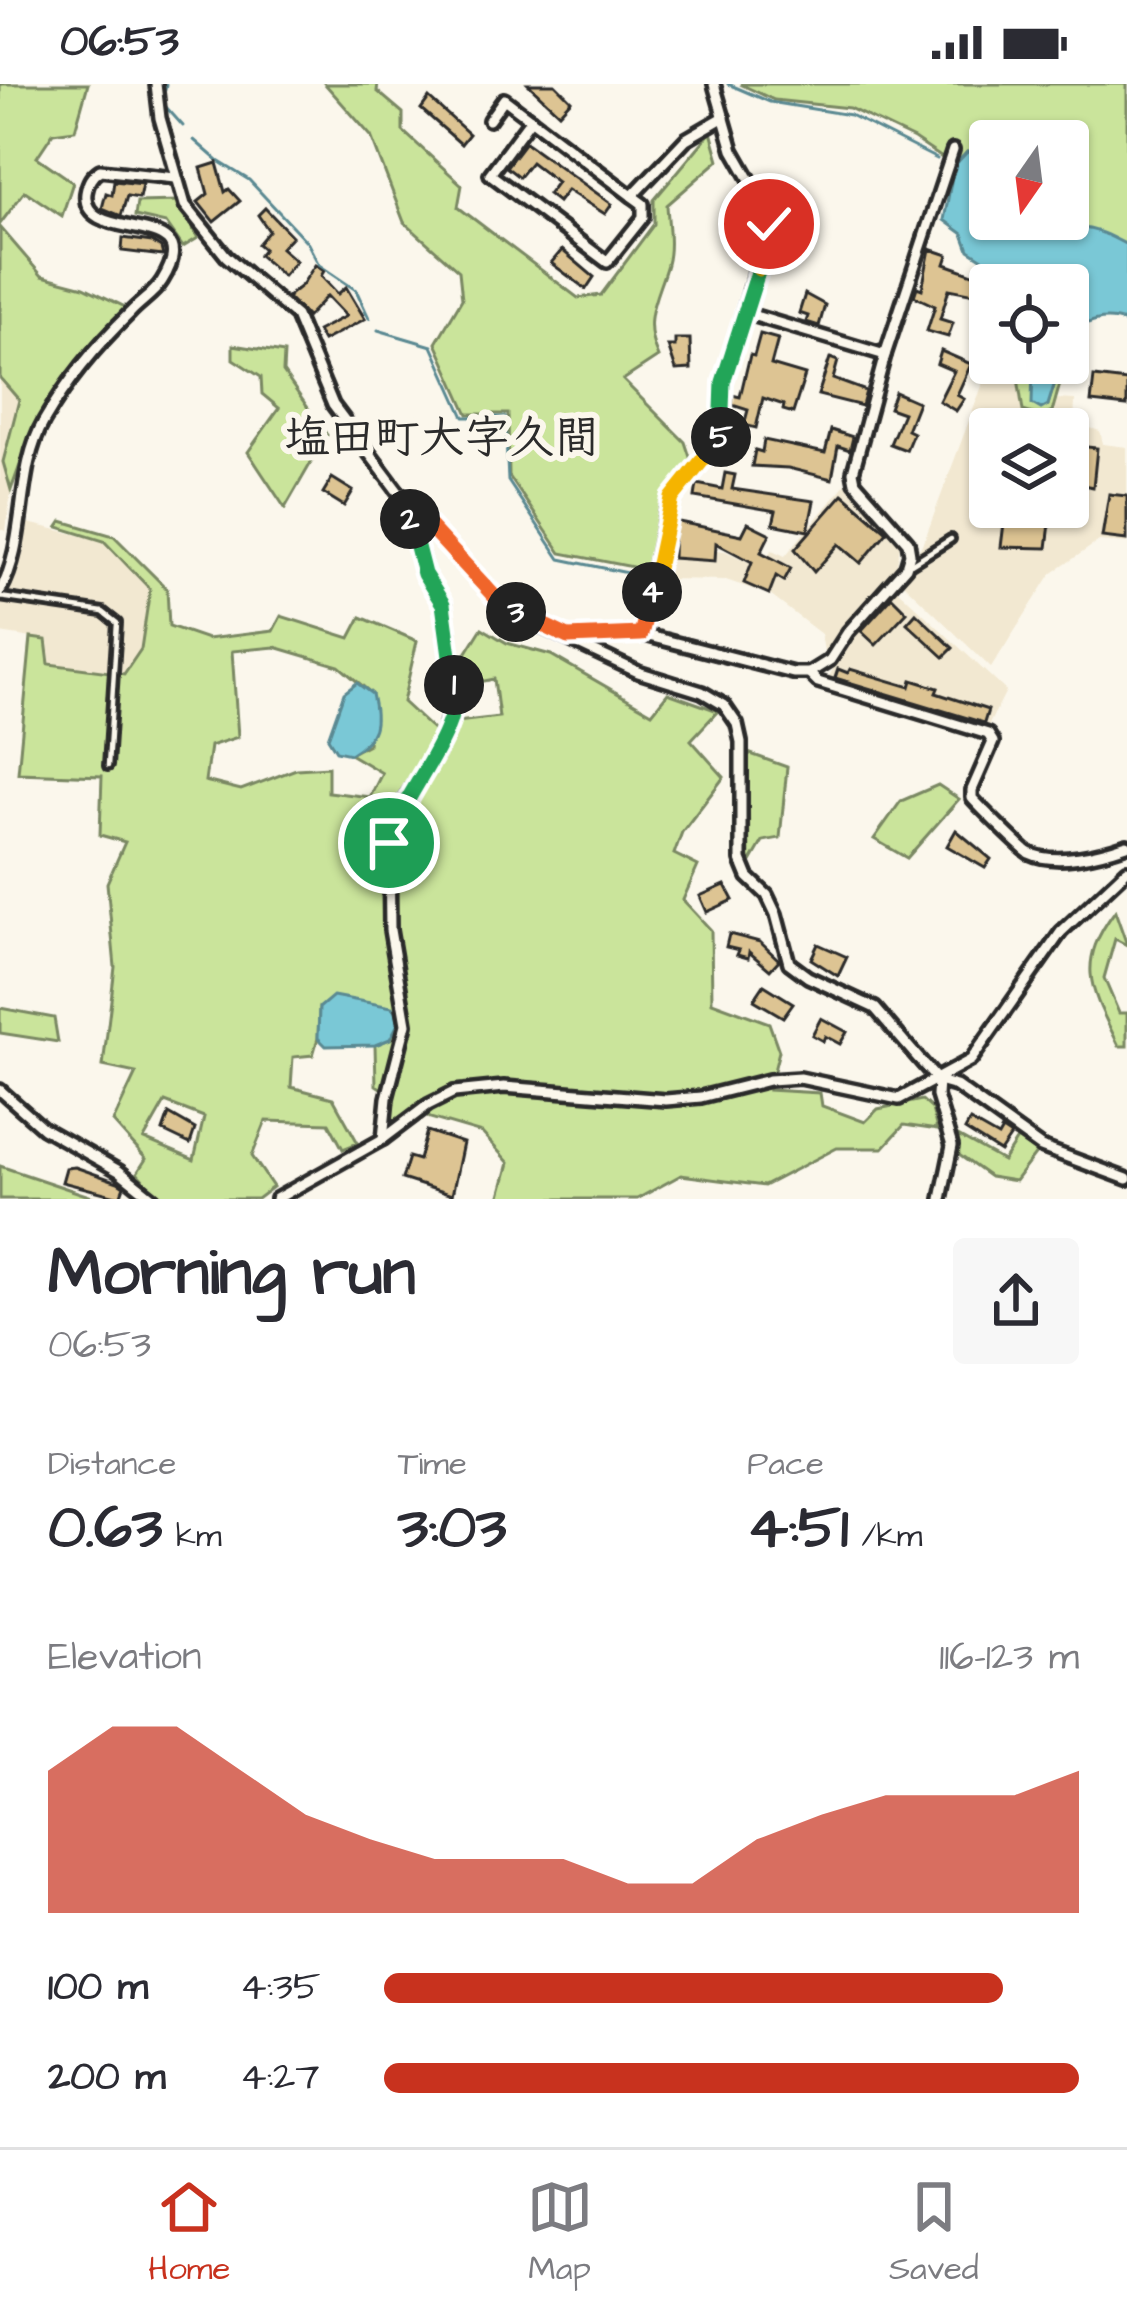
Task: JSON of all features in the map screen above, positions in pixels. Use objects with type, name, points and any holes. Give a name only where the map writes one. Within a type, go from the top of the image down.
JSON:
[{"type":"street","points":[[156,84],[160,118],[185,205],[226,256],[296,316],[333,405],[406,501],[494,596],[525,619],[600,656],[702,692],[724,705],[737,724],[741,742],[741,860],[776,914],[789,963],[875,1009],[938,1081],[956,1086],[1041,1147],[1127,1179]]},
{"type":"street","points":[[641,634],[667,510],[722,436],[723,382],[769,224],[765,206],[733,150],[714,84]]},
{"type":"street","points":[[488,120],[504,99],[531,119],[643,204],[643,217],[607,262],[490,174],[531,119]]},
{"type":"street","points":[[632,196],[686,140],[724,117]]},
{"type":"street","points":[[568,637],[641,634],[793,673],[809,673],[830,660],[848,632],[906,567],[908,542],[855,482],[853,472],[885,355],[953,150]]},
{"type":"street","points":[[0,594],[43,422],[95,351],[156,290],[171,257],[164,236],[108,223],[92,213],[86,204],[86,189],[100,170],[175,178]]},
{"type":"street","points":[[745,313],[885,355]]},
{"type":"street","points":[[383,1139],[387,1098],[406,1024],[390,930],[389,843],[408,794],[436,755],[455,698],[443,604],[424,574],[406,501]]},
{"type":"street","points":[[809,673],[818,682],[988,734],[993,742],[971,790],[973,798],[1027,853],[1051,857],[1100,854],[1127,845]]},
{"type":"street","points":[[276,1199],[383,1139],[428,1105],[478,1088],[666,1100],[800,1078],[899,1099],[971,1060],[1061,932],[1127,871]]},
{"type":"street","points":[[938,1081],[937,1096],[952,1146],[941,1199]]},
{"type":"street","points":[[0,1090],[43,1128],[140,1184],[154,1199]]},
{"type":"lane","points":[[906,567],[951,539]]},
{"type":"lane","points":[[0,594],[103,611],[117,623],[108,766]]},
{"type":"shaded area","points":[[0,378],[19,400],[3,462],[11,490],[6,531],[0,529]]},
{"type":"shaded area","points":[[983,384],[1019,384],[1023,408],[974,408]]},
{"type":"shaded area","points":[[1055,399],[1075,400],[1075,408],[1053,408]]},
{"type":"shaded area","points":[[969,421],[969,528],[1089,528],[1089,428],[1100,431],[1103,444],[1127,447],[1127,543],[1099,541],[1051,574],[991,668],[903,583]]},
{"type":"shaded area","points":[[846,483],[900,545],[897,564],[825,657],[821,634],[770,595],[726,580],[664,579],[665,545],[725,551],[757,566],[772,550],[785,556]]},
{"type":"shaded area","points":[[28,523],[104,541],[150,589],[141,649],[124,675],[48,664],[45,640],[0,633],[0,602],[13,580]]},
{"type":"shaded area","points":[[896,588],[1006,691],[986,730],[827,680],[853,635]]},
{"type":"green space","points":[[0,84],[88,84],[75,130],[53,133],[37,157],[73,182],[62,216],[25,191],[0,224]]},
{"type":"green space","points":[[325,84],[378,84],[377,91],[403,113],[403,131],[462,185],[458,207],[578,298],[601,295],[654,224],[654,200],[711,132],[719,160],[667,205],[668,257],[651,320],[658,357],[623,380],[685,442],[691,460],[662,501],[648,570],[561,553],[509,476],[508,414],[468,414],[436,343],[462,299],[459,271],[404,222],[371,136]]},
{"type":"green space","points":[[740,84],[1127,84],[1127,245],[1089,230],[1089,120],[969,120],[969,153],[954,166],[914,139],[849,108],[774,100]]},
{"type":"green space","points":[[177,201],[198,238],[183,247],[166,223],[135,216],[137,202]]},
{"type":"green space","points":[[0,227],[42,276],[84,287],[125,307],[90,347],[33,429],[11,490],[3,462],[19,400],[0,378]]},
{"type":"green space","points":[[233,345],[284,353],[283,372],[327,435],[285,508],[248,452],[279,408],[262,394],[261,377],[233,359]]},
{"type":"green space","points":[[1019,384],[1033,384],[1033,403],[1048,405],[1054,384],[1060,384],[1053,408],[1023,408]]},
{"type":"green space","points":[[62,521],[114,536],[167,589],[169,626],[207,639],[273,631],[281,616],[350,638],[361,617],[417,641],[403,702],[442,738],[457,722],[499,717],[494,679],[460,686],[457,668],[482,628],[507,643],[551,655],[652,713],[668,693],[718,711],[691,740],[724,777],[682,832],[674,854],[698,866],[683,900],[711,930],[712,1002],[769,1023],[779,1051],[769,1090],[820,1093],[822,1106],[865,1122],[878,1109],[922,1100],[932,1109],[937,1130],[904,1125],[883,1148],[837,1148],[764,1186],[681,1175],[637,1199],[499,1199],[509,1163],[482,1133],[430,1118],[416,1107],[390,1123],[393,1096],[376,1085],[375,1045],[390,1039],[319,1008],[313,1055],[293,1057],[291,1087],[333,1098],[358,1143],[343,1149],[329,1123],[266,1121],[252,1156],[273,1187],[257,1199],[160,1199],[137,1173],[146,1159],[113,1122],[136,1073],[103,1066],[115,967],[107,883],[125,842],[100,835],[102,776],[18,773],[31,638],[46,640],[49,664],[124,674],[141,649],[150,589],[104,541],[58,527]],"holes":[[[275,647],[339,666],[372,694],[368,744],[350,754],[382,773],[370,797],[328,792],[328,767],[296,769],[241,790],[205,781],[210,746],[238,737],[232,651]],[[165,1102],[204,1117],[194,1160],[144,1139]]]},
{"type":"green space","points":[[748,753],[787,767],[780,838],[763,841],[749,865]]},
{"type":"green space","points":[[938,785],[959,799],[907,858],[874,839],[901,801]]},
{"type":"green space","points":[[1115,911],[1127,945],[1115,939],[1104,978],[1119,1013],[1127,1013],[1127,1046],[1119,1046],[1092,978],[1095,948]]},
{"type":"green space","points":[[0,1008],[54,1018],[58,1042],[0,1033]]},
{"type":"green space","points":[[958,1136],[1003,1161],[1018,1138],[1037,1152],[1015,1181],[990,1177],[959,1155]]},
{"type":"green space","points":[[0,1166],[98,1199],[0,1199]]},
{"type":"water","points":[[969,152],[969,240],[1089,240],[1089,230],[1127,245],[1127,323],[1110,319],[1089,324],[1089,264],[991,264],[969,250],[963,234],[944,220],[954,166]]},
{"type":"water","points":[[1032,384],[1054,384],[1048,405],[1032,404]]},
{"type":"water","points":[[357,683],[372,694],[375,722],[371,736],[350,754],[336,751],[328,738],[344,693]]},
{"type":"water","points":[[333,996],[392,1007],[400,1020],[390,1039],[375,1045],[326,1046],[318,1038],[319,1008]]},
{"type":"building","points":[[528,84],[555,84],[571,100],[559,113]]},
{"type":"building","points":[[429,98],[469,134],[461,144],[421,109]]},
{"type":"building","points":[[525,142],[612,204],[605,214],[567,190],[558,202],[548,194],[557,182],[531,162],[519,177],[506,167]]},
{"type":"building","points":[[217,163],[225,192],[229,189],[240,201],[214,222],[198,202],[208,194],[201,168]]},
{"type":"building","points":[[114,181],[142,184],[139,198],[127,196],[121,216],[102,208],[106,193],[112,195]]},
{"type":"building","points":[[265,208],[292,236],[281,248],[296,261],[283,276],[259,255],[264,249],[258,244],[269,231],[258,215]]},
{"type":"building","points":[[123,238],[152,242],[163,256],[122,251]]},
{"type":"building","points":[[930,249],[948,255],[945,264],[969,273],[969,293],[949,289],[940,319],[953,323],[948,337],[927,331],[935,306],[914,296],[917,287],[922,289]]},
{"type":"building","points":[[562,250],[594,277],[586,289],[551,263]]},
{"type":"building","points":[[315,265],[338,294],[346,287],[365,319],[323,341],[317,331],[346,316],[327,296],[307,317],[287,297]]},
{"type":"building","points":[[805,294],[825,305],[819,326],[806,322],[808,316],[799,313]]},
{"type":"building","points":[[760,334],[778,339],[771,365],[805,375],[793,413],[763,398],[756,428],[744,425],[748,410],[732,405],[732,395],[740,397]]},
{"type":"building","points":[[675,339],[690,339],[691,369],[676,370],[668,346],[675,346]]},
{"type":"building","points":[[941,351],[969,363],[957,395],[964,399],[956,411],[939,401],[954,371],[937,364]]},
{"type":"building","points":[[830,358],[838,361],[833,379],[866,391],[862,406],[818,395]]},
{"type":"building","points":[[1094,377],[1127,381],[1127,406],[1091,402]]},
{"type":"building","points":[[895,392],[918,402],[907,430],[913,433],[906,450],[890,444],[903,413],[889,408]]},
{"type":"building","points":[[831,430],[853,437],[850,450],[838,446],[832,479],[788,468],[752,466],[755,450],[762,452],[764,440],[825,453]]},
{"type":"building","points":[[1089,447],[1097,448],[1093,487],[1089,486]]},
{"type":"building","points":[[725,473],[735,475],[732,489],[814,501],[808,531],[773,524],[776,511],[695,497],[697,484],[722,489]]},
{"type":"building","points":[[332,478],[353,491],[344,506],[323,493]]},
{"type":"building","points":[[843,494],[887,532],[861,563],[839,544],[814,572],[795,549]]},
{"type":"building","points":[[1109,494],[1127,496],[1127,540],[1102,537]]},
{"type":"building","points":[[674,521],[742,535],[748,523],[770,534],[761,552],[791,568],[784,581],[776,576],[769,594],[744,583],[752,562],[716,543],[715,561],[673,558]]},
{"type":"building","points":[[1003,528],[1049,528],[1047,548],[1001,547]]},
{"type":"building","points":[[892,597],[907,612],[876,645],[861,631]]},
{"type":"building","points":[[916,613],[953,648],[944,657],[907,623]]},
{"type":"building","points":[[838,669],[910,687],[912,680],[938,688],[936,693],[988,710],[984,723],[835,678]]},
{"type":"building","points":[[956,830],[991,859],[985,868],[947,846]]},
{"type":"building","points":[[725,885],[733,900],[707,912],[700,896]]},
{"type":"building","points":[[729,934],[760,942],[779,960],[770,970],[749,952],[748,958],[737,955],[739,950],[726,947]]},
{"type":"building","points":[[818,944],[847,957],[838,976],[811,959]]},
{"type":"building","points":[[764,985],[793,1003],[783,1017],[754,1000]]},
{"type":"building","points":[[821,1018],[847,1032],[840,1044],[812,1035]]},
{"type":"building","points":[[169,1114],[195,1129],[190,1144],[163,1131]]},
{"type":"building","points":[[970,1121],[998,1137],[1002,1130],[1011,1136],[1000,1152],[965,1130]]},
{"type":"building","points":[[427,1131],[463,1143],[452,1195],[402,1179],[409,1157],[419,1160]]},
{"type":"building","points":[[75,1167],[124,1186],[120,1197],[62,1182],[66,1168]]},
{"type":"waterway","points":[[165,90],[166,84]]},
{"type":"waterway","points":[[728,84],[770,102],[850,115],[937,159]]},
{"type":"waterway","points":[[166,107],[183,126]]},
{"type":"waterway","points":[[194,140],[249,180],[307,242],[319,265],[356,290],[369,318]]},
{"type":"waterway","points":[[378,330],[432,346],[464,417],[505,417],[508,481],[560,559],[647,577]]},
{"type":"district","name":"塩田町大字久間","points":[[442,439]]},
{"type":"route","points":[[389,843],[408,794],[436,755],[455,698],[443,604],[424,574],[406,501],[494,596],[525,619],[568,637],[641,634],[667,510],[722,436],[723,382],[769,224]]}]
